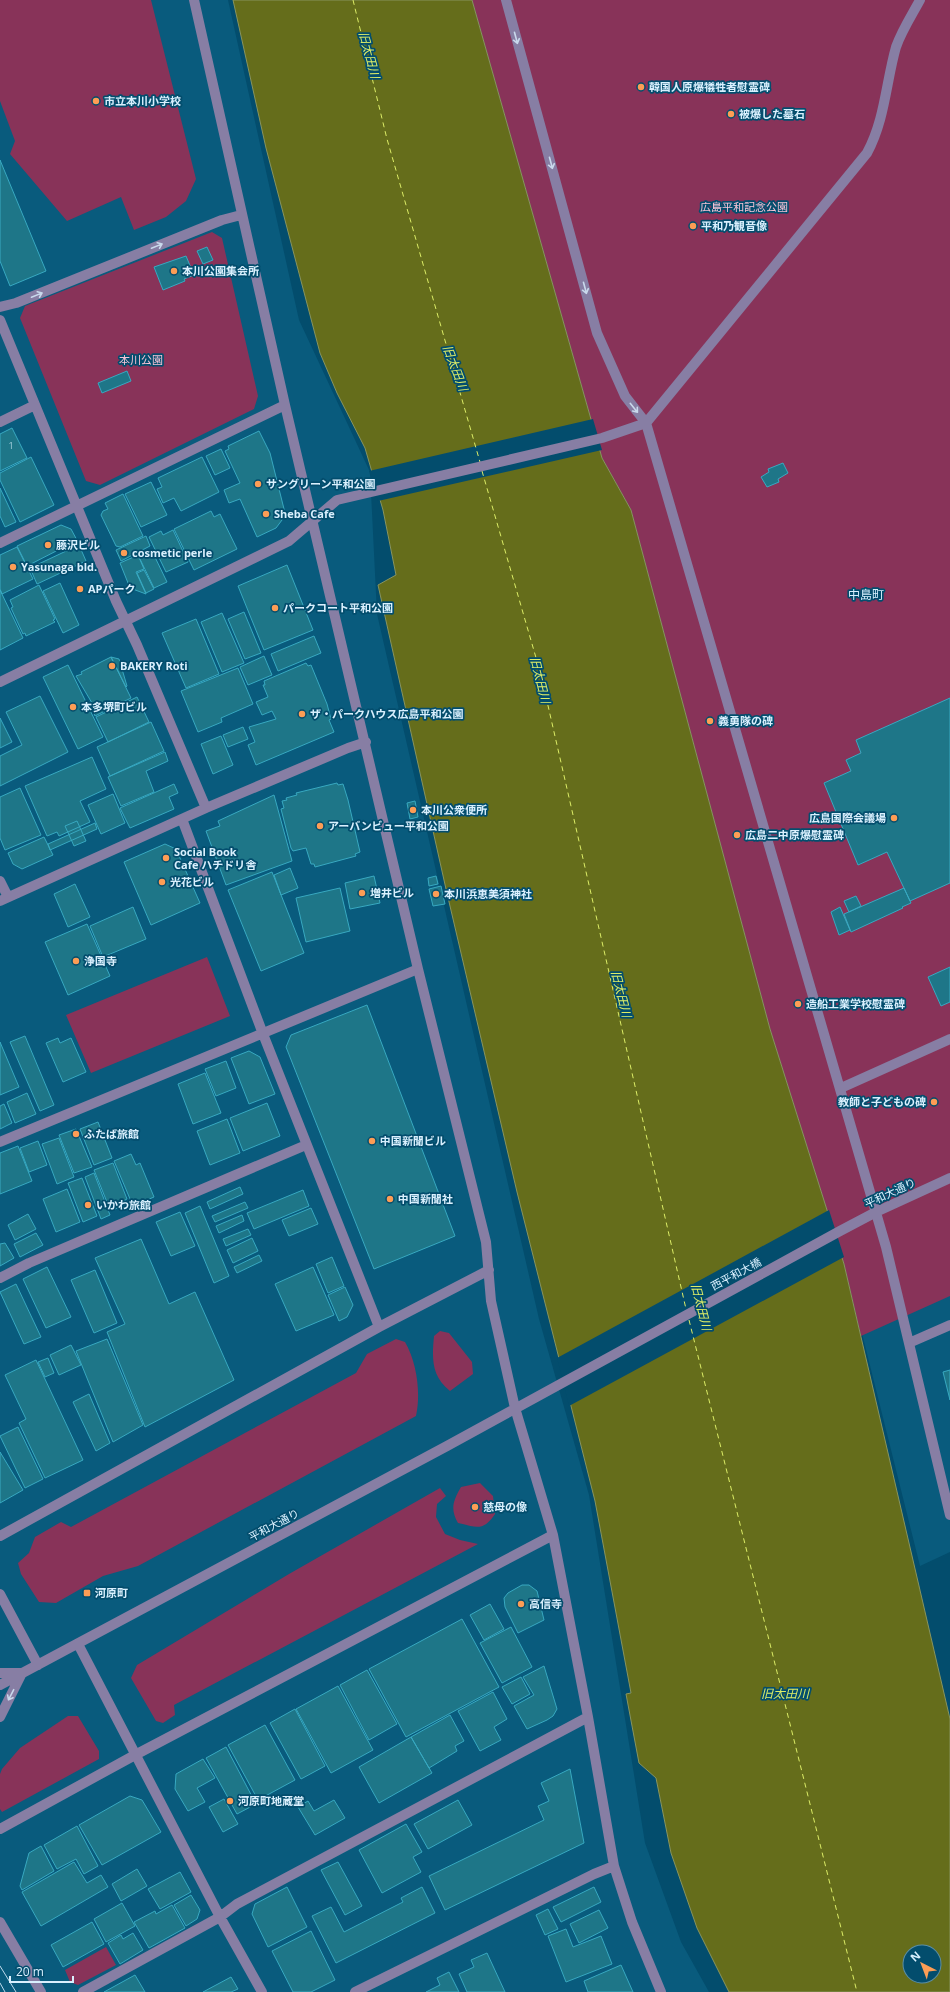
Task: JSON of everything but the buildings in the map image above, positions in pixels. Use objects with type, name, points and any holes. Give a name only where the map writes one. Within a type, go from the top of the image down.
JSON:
[{"type":"street","points":[[194,0],[241,215],[312,522],[366,742],[418,969],[486,1242],[491,1301],[515,1408],[553,1534],[588,1717],[614,1866],[632,1922],[661,1992]]},
{"type":"street","points":[[506,0],[597,333],[625,396],[646,423],[876,1212],[950,1515]]},
{"type":"street","points":[[0,682],[289,541],[337,500],[602,438],[646,423],[867,153],[877,132],[898,42],[920,0]]},
{"type":"street","points":[[0,307],[23,300],[222,220],[241,215]]},
{"type":"street","points":[[0,320],[77,507],[206,808]]},
{"type":"street","points":[[0,422],[35,405]]},
{"type":"street","points":[[0,543],[285,405]]},
{"type":"street","points":[[0,881],[4,899],[206,808],[348,748],[366,742]]},
{"type":"street","points":[[182,819],[263,1034],[378,1327]]},
{"type":"street","points":[[0,1142],[418,969]]},
{"type":"street","points":[[840,1088],[950,1039]]},
{"type":"street","points":[[0,1278],[29,1263],[306,1145]]},
{"type":"street","name":"平和大通り","points":[[840,1231],[876,1212],[950,1178]]},
{"type":"street","name":"西平和大橋","points":[[559,1383],[840,1231]]},
{"type":"street","points":[[0,1536],[378,1327],[489,1270]]},
{"type":"street","points":[[909,1343],[950,1325]]},
{"type":"street","name":"平和大通り","points":[[0,1685],[559,1383]]},
{"type":"street","points":[[0,1829],[135,1755],[553,1534]]},
{"type":"street","points":[[0,1594],[38,1665]]},
{"type":"street","points":[[78,1644],[220,1917],[262,1992]]},
{"type":"street","points":[[0,1673],[22,1673],[0,1717]]},
{"type":"street","points":[[83,1992],[220,1917],[237,1904],[588,1717]]},
{"type":"street","points":[[354,1992],[594,1874],[614,1866]]},
{"type":"street","points":[[0,1922],[41,1992]]},
{"type":"shaded area","points":[[0,0],[228,0],[299,320],[370,472],[377,614],[539,1319],[589,1495],[645,1843],[681,1942],[709,1992],[0,1992]]},
{"type":"shaded area","points":[[950,1181],[950,1552],[920,1566],[837,1233]]},
{"type":"green space","name":"市立本川小学校","points":[[0,0],[151,0],[196,179],[186,201],[166,217],[134,230],[121,197],[67,221],[10,154],[15,141],[0,101]]},
{"type":"green space","name":"広島平和記念公園","points":[[472,0],[950,0],[950,1296],[861,1336],[844,1264],[770,1029],[631,510],[602,458]]},
{"type":"green space","name":"本川公園","points":[[212,232],[222,238],[258,396],[254,409],[100,485],[86,481],[20,318],[25,306]]},
{"type":"green space","points":[[207,957],[230,1016],[91,1073],[66,1015]]},
{"type":"green space","points":[[440,1331],[449,1333],[472,1362],[473,1374],[450,1391],[439,1379],[434,1366],[434,1336]]},
{"type":"green space","points":[[396,1339],[405,1342],[415,1369],[418,1388],[416,1416],[138,1566],[103,1576],[56,1603],[39,1602],[21,1574],[18,1563],[29,1553],[35,1537],[61,1522],[71,1527],[356,1373],[367,1354]]},
{"type":"green space","points":[[480,1483],[493,1496],[495,1514],[487,1524],[479,1527],[458,1523],[453,1509],[454,1501],[458,1492],[461,1487]]},
{"type":"green space","points":[[440,1488],[446,1496],[437,1504],[436,1517],[445,1534],[460,1540],[478,1544],[174,1705],[175,1715],[163,1723],[156,1721],[131,1678],[137,1665],[289,1574]]},
{"type":"green space","points":[[68,1716],[78,1716],[99,1751],[99,1759],[2,1812],[0,1809],[0,1774],[2,1769],[20,1748]]},
{"type":"green space","points":[[106,1947],[116,1965],[78,1985],[70,1982],[65,1970]]},
{"type":"water","name":"旧太田川","points":[[233,0],[472,0],[602,458],[631,510],[770,1029],[844,1264],[950,1719],[950,1992],[729,1992],[697,1928],[671,1853],[656,1778],[639,1763],[626,1694],[631,1693],[595,1501],[517,1192],[446,889],[378,585],[396,575],[383,510],[365,448],[337,393],[320,353],[266,148]]},
{"type":"pier","points":[[593,419],[602,450],[378,501],[369,471]]},
{"type":"pier","points":[[829,1210],[844,1257],[569,1406],[557,1358]]},
{"type":"ferry route","points":[[353,0],[387,139],[480,462]]},
{"type":"ferry route","points":[[482,471],[541,675],[686,1309]]},
{"type":"ferry route","points":[[689,1320],[857,1992]]},
{"type":"tram line","points":[[0,1966],[16,1992]]},
{"type":"tram line","points":[[0,1983],[5,1992]]},
{"type":"place","name":"韓国人原爆犠牲者慰霊碑","points":[[641,87]]},
{"type":"place","name":"市立本川小学校","points":[[96,101]]},
{"type":"place","name":"被爆した墓石","points":[[731,114]]},
{"type":"place","name":"平和乃観音像","points":[[693,226]]},
{"type":"place","name":"本川公園集会所","points":[[174,271]]},
{"type":"place","name":"サングリーン平和公園","points":[[258,484]]},
{"type":"place","name":"Sheba Cafe","points":[[266,514]]},
{"type":"place","name":"藤沢ビル","points":[[48,545]]},
{"type":"place","name":"cosmetic perle","points":[[124,553]]},
{"type":"place","name":"Yasunaga bld.","points":[[13,567]]},
{"type":"place","name":"APパーク","points":[[80,589]]},
{"type":"place","name":"パークコート平和公園","points":[[275,608]]},
{"type":"place","name":"BAKERY Roti","points":[[112,666]]},
{"type":"place","name":"本多堺町ビル","points":[[73,707]]},
{"type":"place","name":"ザ・パークハウス広島平和公園","points":[[302,714]]},
{"type":"place","name":"義勇隊の碑","points":[[710,721]]},
{"type":"place","name":"本川公衆便所","points":[[413,810]]},
{"type":"place","name":"広島国際会議場","points":[[894,818]]},
{"type":"place","name":"アーバンビュー平和公園","points":[[320,826]]},
{"type":"place","name":"広島二中原爆慰霊碑","points":[[737,835]]},
{"type":"place","name":"Social Book Cafe ハチドリ舎","points":[[166,858]]},
{"type":"place","name":"光花ビル","points":[[162,882]]},
{"type":"place","name":"増井ビル","points":[[362,893]]},
{"type":"place","name":"本川浜恵美須神社","points":[[436,894]]},
{"type":"place","name":"浄国寺","points":[[76,961]]},
{"type":"place","name":"造船工業学校慰霊碑","points":[[798,1004]]},
{"type":"place","name":"教師と子どもの碑","points":[[934,1102]]},
{"type":"place","name":"ふたば旅館","points":[[76,1134]]},
{"type":"place","name":"中国新聞ビル","points":[[372,1141]]},
{"type":"place","name":"中国新聞社","points":[[390,1199]]},
{"type":"place","name":"いかわ旅館","points":[[88,1205]]},
{"type":"place","name":"慈母の像","points":[[475,1507]]},
{"type":"place","name":"河原町","points":[[87,1593]]},
{"type":"place","name":"高信寺","points":[[521,1604]]},
{"type":"place","name":"河原町地蔵堂","points":[[230,1801]]},
{"type":"district","name":"中島町","points":[[866,595]]}]
